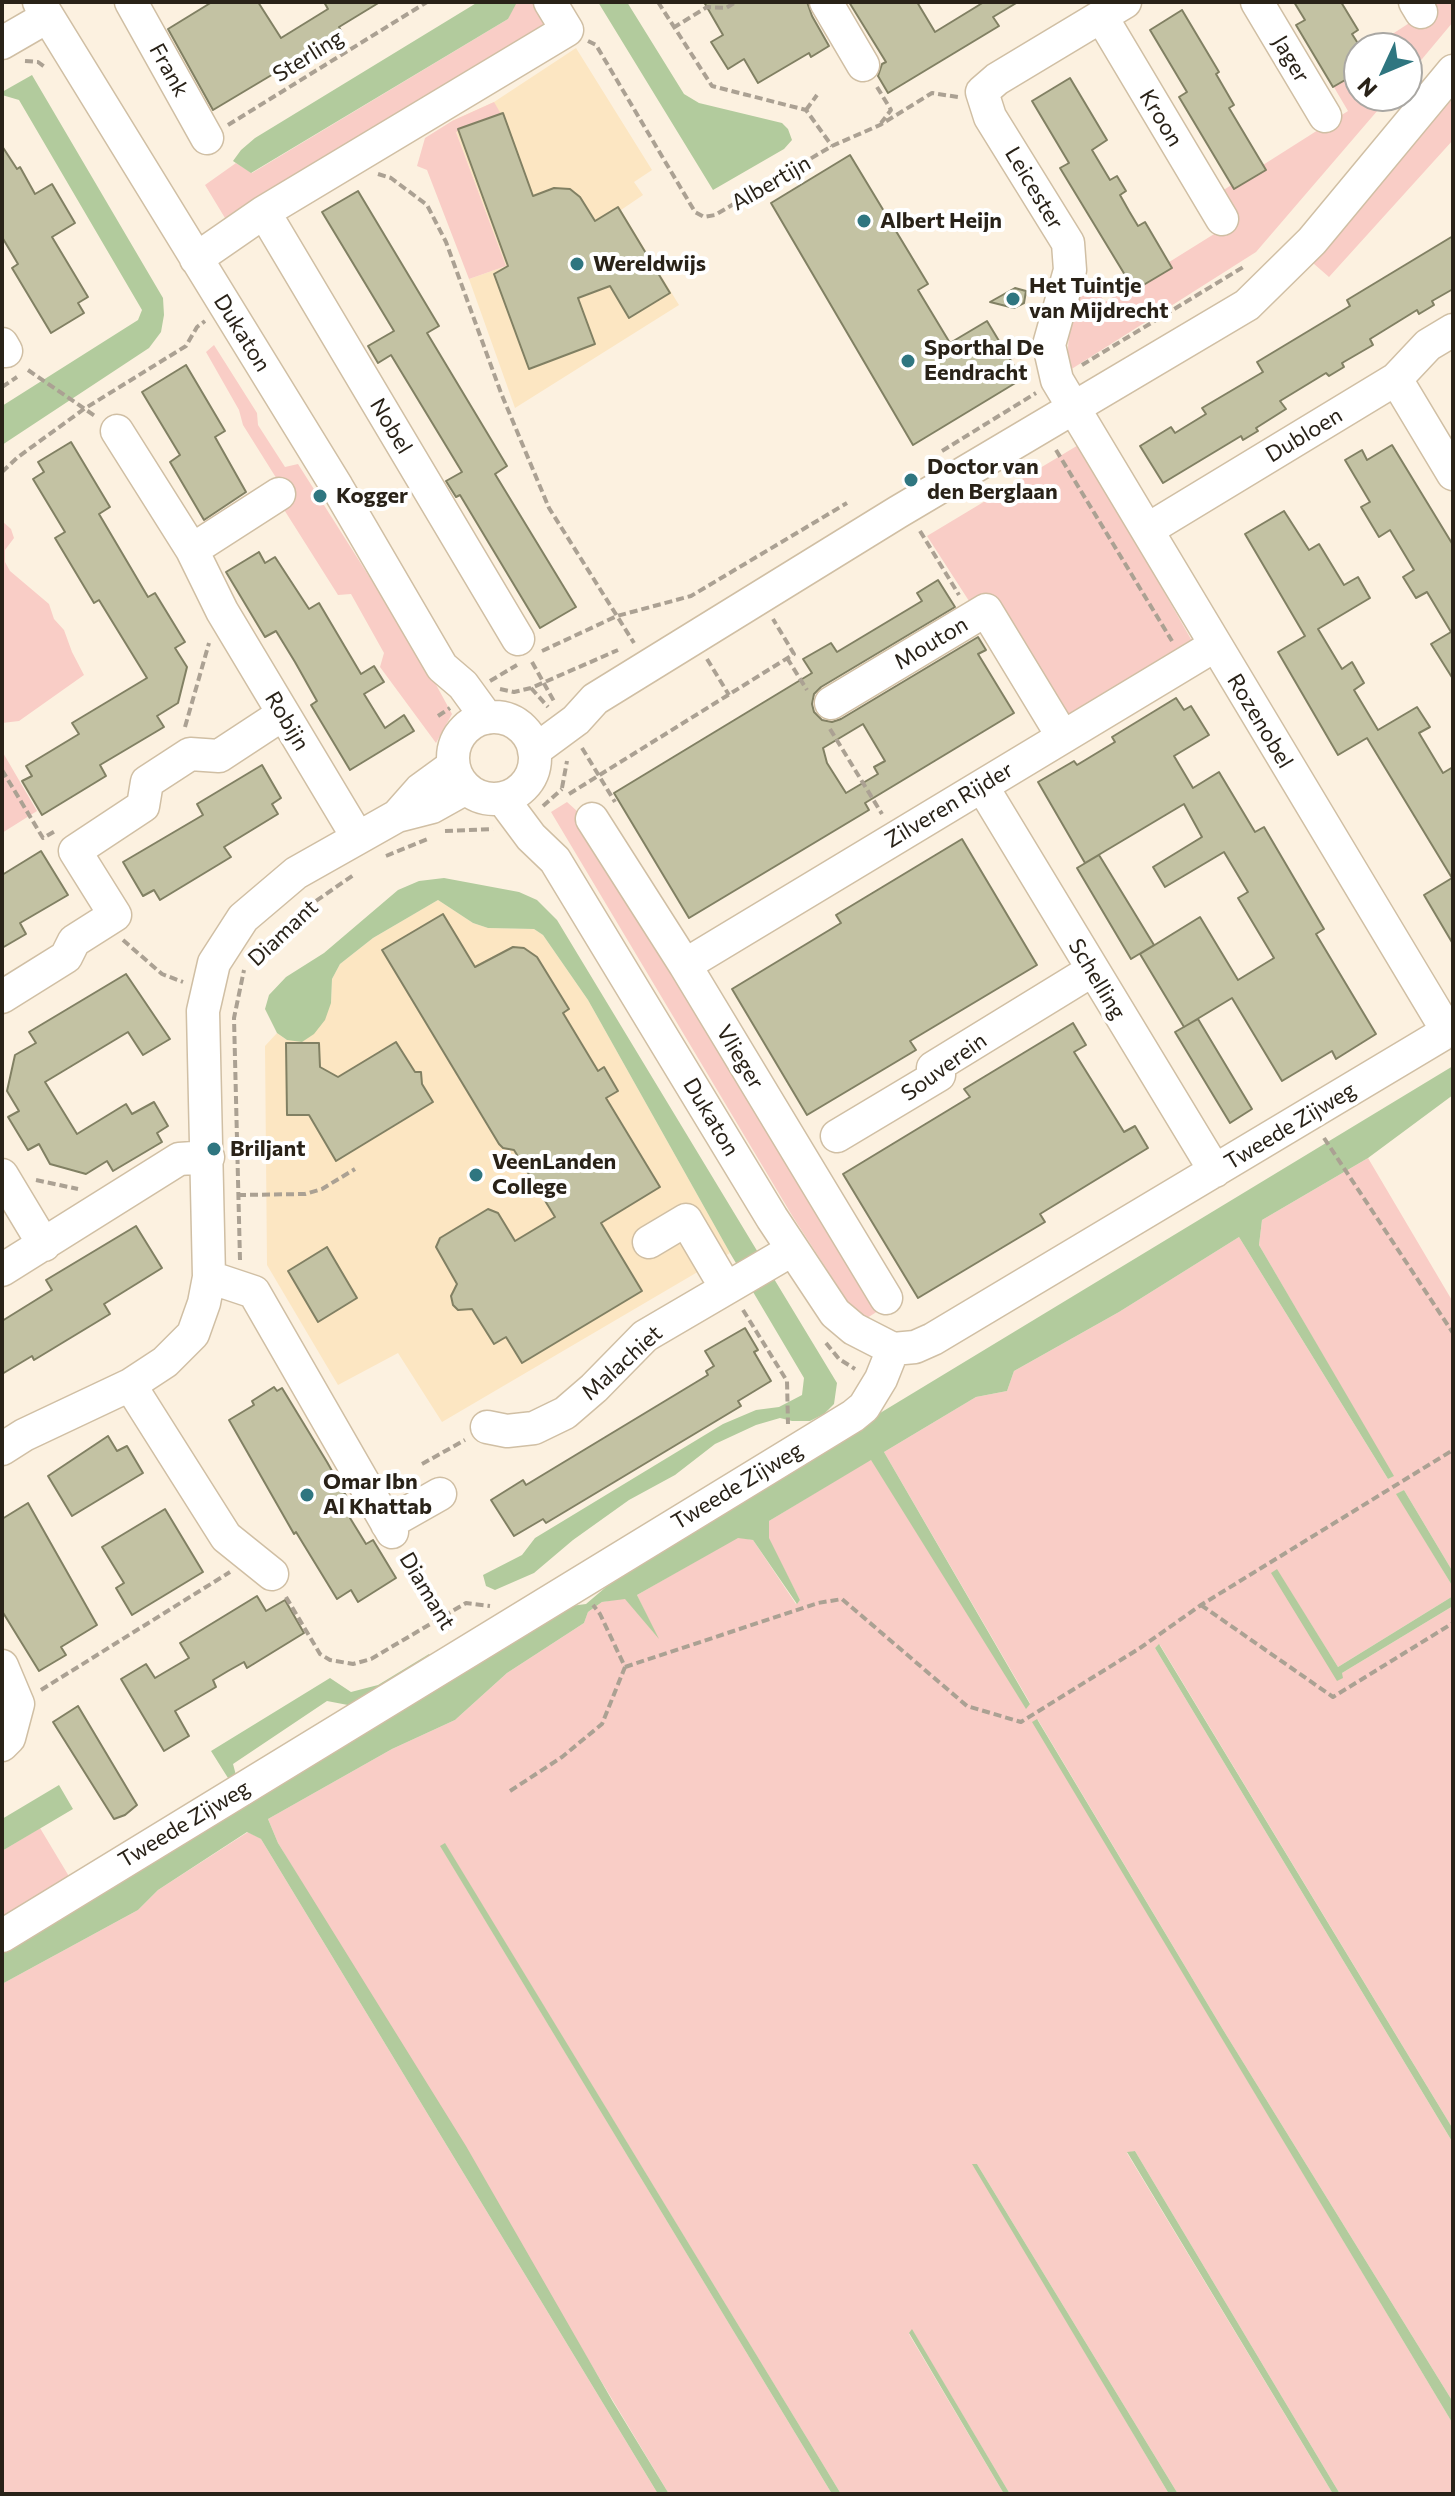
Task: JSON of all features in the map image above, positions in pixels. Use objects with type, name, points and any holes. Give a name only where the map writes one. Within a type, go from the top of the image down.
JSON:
[{"type":"street","name":"Frank","points":[[131,2],[207,138]]},
{"type":"street","points":[[196,259],[264,212],[567,30],[550,2]]},
{"type":"street","points":[[826,2],[863,65]]},
{"type":"street","name":"Jager","points":[[1257,2],[1325,116]]},
{"type":"street","points":[[2,43],[43,9]]},
{"type":"street","name":"Dukaton","points":[[43,9],[337,487],[442,667],[447,693],[476,724]]},
{"type":"street","points":[[973,95],[1113,9]]},
{"type":"street","name":"Kroon","points":[[1113,9],[1222,219]]},
{"type":"street","points":[[528,740],[576,720],[595,699],[898,512],[1247,305],[1312,241],[1453,71]]},
{"type":"street","name":"Leicester","points":[[973,95],[990,117],[1068,243],[1070,270],[1049,345],[1057,380]]},
{"type":"street","name":"Nobel","points":[[264,212],[526,651]]},
{"type":"street","name":"Dubloen","points":[[1147,530],[1396,379],[1428,345],[1453,330]]},
{"type":"street","points":[[1396,379],[1453,474]]},
{"type":"street","points":[[1057,380],[1074,409]]},
{"type":"street","name":"Rozenobel","points":[[1074,409],[1214,646],[1450,1030]]},
{"type":"street","name":"Robijn","points":[[117,431],[192,550],[222,611],[358,838]]},
{"type":"street","points":[[192,550],[279,494]]},
{"type":"street","name":"Mouton","points":[[823,708],[986,610],[1063,737]]},
{"type":"street","name":"Zilveren Rijder","points":[[685,965],[889,826],[982,786],[1214,646]]},
{"type":"street","points":[[2,997],[66,957],[74,941],[115,915],[75,851],[143,806],[147,782],[190,754],[219,756],[283,714]]},
{"type":"street","points":[[500,718],[512,721],[528,740],[534,763],[529,801],[476,795],[460,777],[453,752],[457,740],[476,724],[500,718]]},
{"type":"street","name":"Diamant","points":[[2,1449],[24,1435],[130,1385],[165,1362],[193,1334],[209,1277],[203,1011],[214,963],[243,918],[296,873],[397,816],[432,807],[460,777]]},
{"type":"street","name":"Schelling","points":[[982,786],[1091,971],[1215,1171]]},
{"type":"street","name":"Dukaton","points":[[529,801],[550,828],[555,860],[757,1270],[893,1349]]},
{"type":"street","name":"Vlieger","points":[[592,819],[685,965],[886,1298]]},
{"type":"street","name":"Souverein","points":[[801,1157],[843,1147],[837,1136],[939,1075],[933,1068],[1091,971]]},
{"type":"street","name":"Tweede Zijweg","points":[[2,1936],[853,1416],[864,1407],[881,1379],[893,1349],[915,1347],[933,1339],[1450,1030]]},
{"type":"street","points":[[2,1270],[179,1159],[208,1157]]},
{"type":"street","points":[[16,1177],[44,1245]]},
{"type":"street","points":[[649,1242],[686,1220],[757,1270]]},
{"type":"street","name":"Malachiet","points":[[487,1427],[507,1431],[534,1428],[565,1413],[645,1336],[757,1270]]},
{"type":"street","points":[[209,1277],[254,1292],[389,1528],[440,1494]]},
{"type":"street","points":[[130,1385],[226,1537],[263,1566]]},
{"type":"street","points":[[2,1666],[18,1704],[9,1738],[2,1745]]},
{"type":"path","name":"Sterling","points":[[207,138],[427,2]]},
{"type":"path","points":[[658,2],[712,86],[806,110],[832,146]]},
{"type":"path","points":[[673,28],[707,7],[726,8],[736,2]]},
{"type":"path","name":"Albertijn","points":[[567,30],[596,45],[695,212],[704,217],[715,215],[832,146],[880,125],[932,93],[973,95]]},
{"type":"path","points":[[863,65],[891,110],[880,125]]},
{"type":"path","points":[[806,110],[817,95]]},
{"type":"path","points":[[345,163],[391,178],[427,205],[446,242],[501,393],[549,508],[634,643]]},
{"type":"path","points":[[1057,380],[1257,259]]},
{"type":"path","points":[[2,472],[84,409],[186,346],[197,327],[226,307]]},
{"type":"path","points":[[12,355],[84,409]]},
{"type":"path","points":[[1024,400],[1186,663]]},
{"type":"path","points":[[488,683],[526,651],[617,616],[691,596],[847,503]]},
{"type":"path","points":[[920,531],[973,618]]},
{"type":"path","points":[[194,694],[220,603]]},
{"type":"path","points":[[569,794],[794,654],[773,619]]},
{"type":"path","points":[[694,638],[729,695]]},
{"type":"path","points":[[787,658],[823,708],[889,826]]},
{"type":"path","points":[[531,688],[544,682]]},
{"type":"path","points":[[2,770],[43,838],[59,828],[75,851]]},
{"type":"path","points":[[385,857],[446,831],[506,828],[529,801]]},
{"type":"path","name":"Diamant","points":[[240,1287],[234,1018],[245,964],[297,914],[360,870]]},
{"type":"path","points":[[104,921],[162,974],[184,982],[210,981]]},
{"type":"path","points":[[1325,1139],[1453,1333]]},
{"type":"path","points":[[238,1195],[305,1194],[322,1189],[355,1169]]},
{"type":"path","points":[[16,1177],[118,1198]]},
{"type":"path","points":[[757,1270],[734,1296],[787,1381],[788,1433]]},
{"type":"path","points":[[422,1464],[487,1427]]},
{"type":"path","points":[[625,1667],[818,1603],[842,1599],[967,1706],[1021,1722],[1140,1648],[1201,1605],[1453,1450]]},
{"type":"path","name":"Diamant","points":[[389,1528],[465,1653]]},
{"type":"path","points":[[18,1704],[263,1566],[320,1654],[330,1660],[362,1663],[466,1603],[492,1606]]},
{"type":"path","points":[[1201,1605],[1333,1697],[1453,1623]]},
{"type":"path","points":[[510,1791],[562,1757],[602,1724],[625,1667],[600,1614]]},
{"type":"shaded area","points":[[478,2],[516,4],[508,19],[251,173],[233,161],[255,138]]},
{"type":"shaded area","points":[[515,2],[539,2],[548,30],[237,225],[225,218],[205,185],[236,163],[252,173],[508,19]]},
{"type":"shaded area","points":[[598,2],[627,2],[684,94],[699,103],[782,123],[792,140],[784,149],[713,190]]},
{"type":"shaded area","points":[[1435,2],[1453,2],[1453,22],[1423,58],[1423,32],[1396,32]]},
{"type":"shaded area","points":[[576,48],[652,170],[634,182],[643,195],[621,210],[679,305],[515,408],[469,279],[506,266],[452,121],[494,102]]},
{"type":"shaded area","points":[[1343,67],[1343,102],[1328,77]]},
{"type":"shaded area","points":[[32,75],[163,298],[164,315],[161,332],[149,348],[2,445],[2,406],[138,320],[142,310],[19,100],[2,95],[2,92]]},
{"type":"shaded area","points":[[1453,98],[1453,140],[1329,277],[1313,263]]},
{"type":"shaded area","points":[[494,102],[501,114],[456,132],[506,266],[469,279],[427,170],[417,166],[425,138],[452,121]]},
{"type":"shaded area","points":[[1346,112],[1376,112],[1256,252],[1070,370],[1067,363],[1069,334],[1085,274],[1105,302],[1235,221],[1222,191]]},
{"type":"shaded area","points":[[214,345],[257,413],[258,425],[285,467],[298,464],[427,668],[452,714],[436,743],[380,667],[384,653],[351,594],[338,595],[283,508],[280,484],[243,425],[239,410],[206,352]]},
{"type":"shaded area","points":[[1080,444],[1192,641],[1067,716],[984,593],[969,601],[927,536]]},
{"type":"shaded area","points":[[2,521],[11,529],[14,538],[5,550],[5,562],[10,571],[49,604],[84,675],[19,721],[2,723]]},
{"type":"shaded area","points":[[2,751],[37,811],[2,833]]},
{"type":"shaded area","points":[[567,802],[577,811],[878,1311],[864,1320],[853,1310],[793,1217],[551,812]]},
{"type":"shaded area","points":[[444,878],[519,892],[537,900],[557,920],[837,1383],[834,1404],[824,1414],[810,1421],[780,1418],[756,1425],[715,1444],[675,1475],[629,1500],[573,1540],[534,1573],[495,1590],[486,1586],[483,1575],[522,1555],[535,1538],[723,1424],[756,1410],[779,1407],[802,1395],[804,1378],[588,1000],[543,935],[534,929],[488,928],[473,923],[438,900],[373,938],[340,964],[332,979],[331,1003],[325,1020],[314,1034],[302,1042],[287,1040],[277,1033],[265,1009],[269,995],[286,977],[324,953],[398,890],[419,881]]},
{"type":"shaded area","name":"VeenLanden College","points":[[438,900],[473,923],[488,928],[534,929],[543,935],[588,1000],[730,1253],[442,1422],[398,1353],[338,1385],[267,1265],[265,1046],[277,1033],[287,1040],[331,1003],[332,979],[340,964],[373,938]]},
{"type":"shaded area","points":[[1453,1066],[1453,1095],[1368,1158],[1262,1220],[1259,1245],[1394,1476],[1388,1479],[1239,1237],[1119,1312],[1014,1371],[1007,1391],[976,1397],[884,1452],[1030,1704],[1026,1709],[871,1460],[769,1521],[769,1538],[800,1600],[797,1604],[753,1540],[738,1538],[637,1595],[659,1639],[625,1599],[602,1602],[588,1612],[584,1623],[507,1673],[455,1720],[392,1749],[268,1819],[278,1843],[466,2146],[669,2494],[658,2494],[261,1839],[247,1832],[158,1890],[138,1910],[2,1984],[2,1954],[447,1680],[571,1606],[586,1604],[606,1587],[857,1427]]},
{"type":"shaded area","points":[[1368,1158],[1453,1302],[1453,1572],[1404,1490],[1397,1494],[1453,1587],[1453,1596],[1338,1667],[1277,1570],[1342,1678],[1342,1673],[1453,1606],[1453,2129],[1160,1645],[1155,1648],[1453,2143],[1453,2402],[1222,2028],[1038,1720],[1033,1722],[1453,2424],[1453,2494],[1340,2494],[1135,2151],[1127,2153],[1333,2494],[1178,2494],[977,2164],[973,2164],[1169,2494],[1010,2494],[912,2330],[909,2334],[1004,2494],[841,2494],[445,1844],[441,1847],[832,2494],[669,2494],[278,1843],[268,1819],[392,1749],[455,1720],[507,1673],[584,1623],[588,1612],[602,1602],[625,1598],[656,1635],[637,1595],[738,1537],[753,1540],[796,1604],[800,1600],[768,1538],[769,1521],[871,1459],[1026,1708],[1030,1703],[884,1452],[976,1397],[1007,1391],[1014,1371],[1119,1312],[1239,1237],[1388,1479],[1393,1476],[1259,1245],[1262,1220]]},
{"type":"shaded area","points":[[1404,1490],[1453,1572],[1453,1587],[1396,1494]]},
{"type":"shaded area","points":[[1277,1569],[1338,1667],[1453,1596],[1453,1606],[1342,1673],[1343,1678],[1337,1681],[1271,1573]]},
{"type":"shaded area","points":[[1159,1644],[1453,2129],[1453,2143],[1155,1648]]},
{"type":"shaded area","points":[[429,1654],[433,1659],[353,1706],[327,1701],[233,1764],[237,1779],[228,1778],[211,1751],[330,1678],[351,1692],[378,1685]]},
{"type":"shaded area","points":[[1037,1719],[1222,2028],[1453,2402],[1453,2424],[1032,1722]]},
{"type":"shaded area","points":[[59,1785],[73,1809],[2,1851],[2,1819]]},
{"type":"shaded area","points":[[40,1828],[73,1883],[2,1926],[2,1851]]},
{"type":"shaded area","points":[[248,1832],[261,1839],[658,2494],[2,2494],[2,1984],[138,1910],[158,1890]]},
{"type":"shaded area","points":[[445,1843],[841,2494],[832,2494],[440,1846]]},
{"type":"shaded area","points":[[1135,2151],[1340,2494],[1333,2494],[1127,2152]]},
{"type":"shaded area","points":[[972,2164],[977,2164],[1178,2494],[1169,2494]]},
{"type":"shaded area","points":[[912,2329],[1010,2494],[1004,2494],[909,2333]]},
{"type":"building","points":[[212,2],[258,2],[281,38],[328,9],[324,2],[380,2],[339,27],[342,33],[213,110],[168,29]]},
{"type":"building","points":[[704,2],[807,2],[829,46],[811,57],[809,53],[758,83],[744,59],[728,69],[711,42],[723,35]]},
{"type":"building","points":[[849,2],[917,2],[935,32],[984,2],[1018,2],[993,17],[999,26],[888,93],[878,76],[882,64],[886,62]]},
{"type":"building","points":[[1294,2],[1341,2],[1358,30],[1343,32],[1343,81],[1333,87],[1296,25],[1305,20]]},
{"type":"building","points":[[1182,10],[1219,72],[1216,74],[1234,105],[1229,108],[1266,170],[1234,189],[1179,97],[1187,92],[1150,30]]},
{"type":"building","points":[[1070,78],[1107,140],[1092,150],[1110,180],[1117,176],[1126,191],[1120,195],[1129,211],[1138,226],[1145,222],[1172,268],[1130,293],[1121,278],[1125,275],[1060,168],[1069,163],[1032,101]]},
{"type":"building","points":[[503,113],[533,196],[554,188],[570,189],[580,197],[595,221],[618,207],[670,293],[629,318],[610,286],[578,298],[595,344],[529,369],[494,274],[508,266],[458,129]]},
{"type":"building","points":[[2,146],[17,169],[20,167],[35,194],[52,184],[75,223],[52,237],[88,297],[78,303],[84,313],[51,333],[12,268],[18,264],[2,237]]},
{"type":"building","points":[[850,155],[928,284],[918,290],[950,343],[987,321],[1022,379],[913,445],[771,203]]},
{"type":"building","points":[[358,191],[439,326],[427,333],[507,466],[495,474],[576,607],[540,628],[460,495],[456,497],[446,481],[462,472],[391,355],[378,363],[368,346],[394,331],[322,212]]},
{"type":"building","points":[[1453,236],[1453,289],[1432,301],[1434,305],[1419,314],[1417,310],[1370,339],[1373,345],[1342,363],[1344,367],[1329,376],[1326,373],[1280,401],[1286,409],[1256,428],[1258,431],[1243,440],[1241,436],[1163,483],[1140,446],[1171,427],[1175,433],[1206,414],[1202,408],[1263,372],[1257,362],[1350,306],[1347,300]]},
{"type":"building","points":[[1015,288],[1026,291],[1024,303],[1014,308],[990,302]]},
{"type":"building","points":[[186,365],[225,431],[215,437],[246,492],[204,520],[170,462],[180,455],[142,392]]},
{"type":"building","points":[[71,442],[110,507],[99,514],[148,597],[155,593],[185,642],[175,648],[187,667],[178,703],[157,716],[164,727],[100,765],[106,776],[42,815],[22,781],[32,776],[26,766],[79,734],[72,723],[147,678],[99,600],[94,603],[55,538],[65,532],[33,479],[44,472],[38,462]]},
{"type":"building","points":[[1392,445],[1453,545],[1453,679],[1431,644],[1451,632],[1427,592],[1416,598],[1403,577],[1414,570],[1390,530],[1379,537],[1361,507],[1370,502],[1345,460],[1362,450],[1367,460]]},
{"type":"building","points":[[1284,511],[1309,550],[1319,544],[1344,585],[1358,577],[1370,598],[1318,629],[1342,669],[1352,662],[1364,683],[1354,690],[1378,730],[1417,707],[1430,727],[1419,733],[1443,773],[1453,767],[1453,944],[1424,895],[1452,878],[1367,738],[1338,755],[1278,652],[1305,636],[1245,534]]},
{"type":"building","points":[[259,552],[265,563],[275,557],[309,609],[319,603],[361,674],[374,666],[384,682],[364,694],[385,728],[404,715],[414,731],[350,770],[311,705],[317,701],[276,631],[265,637],[226,572]]},
{"type":"building","points":[[938,580],[955,607],[821,687],[814,694],[814,712],[822,720],[832,722],[841,719],[978,637],[986,650],[978,654],[1014,713],[865,803],[869,810],[689,918],[614,793],[812,673],[803,659],[831,643],[837,652],[922,601],[917,593]],"holes":[[[863,724],[885,761],[874,767],[878,774],[846,793],[827,763],[823,748]]]},
{"type":"building","points":[[1176,698],[1184,710],[1191,706],[1209,735],[1174,756],[1193,788],[1219,772],[1255,832],[1264,827],[1324,929],[1316,934],[1376,1034],[1336,1059],[1332,1051],[1282,1081],[1232,998],[1184,1027],[1140,954],[1200,917],[1238,980],[1274,958],[1238,898],[1248,892],[1224,852],[1165,887],[1153,867],[1202,837],[1184,804],[1085,863],[1038,782],[1074,761],[1077,765],[1115,742],[1112,737]]},
{"type":"building","points":[[262,765],[281,798],[272,804],[278,814],[224,847],[231,857],[160,900],[154,890],[143,896],[123,862],[203,815],[197,804]]},
{"type":"building","points":[[962,839],[1037,965],[910,1041],[916,1050],[807,1115],[732,989],[841,923],[836,915]]},
{"type":"building","points":[[41,851],[68,895],[20,923],[26,934],[2,948],[2,875]]},
{"type":"building","points":[[1099,855],[1154,945],[1131,959],[1077,868]]},
{"type":"building","points":[[443,914],[475,967],[513,947],[524,948],[537,957],[569,1009],[563,1013],[598,1071],[604,1067],[618,1091],[606,1098],[660,1187],[601,1223],[642,1291],[522,1363],[506,1337],[494,1344],[472,1309],[458,1310],[453,1305],[451,1296],[457,1284],[436,1247],[440,1238],[488,1209],[498,1213],[515,1241],[555,1217],[514,1150],[499,1144],[382,950]]},
{"type":"building","points":[[126,974],[170,1039],[143,1055],[128,1032],[45,1082],[77,1134],[126,1104],[132,1114],[154,1102],[168,1126],[157,1133],[162,1142],[113,1171],[107,1161],[86,1174],[50,1164],[39,1144],[28,1150],[8,1117],[19,1111],[7,1091],[15,1055],[36,1043],[29,1032]]},
{"type":"building","points":[[1198,1019],[1252,1109],[1230,1123],[1175,1032]]},
{"type":"building","points":[[1073,1023],[1086,1045],[1074,1052],[1124,1132],[1135,1126],[1148,1148],[1040,1214],[1045,1222],[918,1298],[843,1174],[970,1097],[964,1089]]},
{"type":"building","points":[[396,1042],[415,1072],[421,1072],[422,1084],[433,1102],[336,1161],[309,1115],[287,1115],[286,1043],[319,1043],[320,1067],[338,1077]]},
{"type":"building","points":[[136,1226],[162,1268],[104,1304],[110,1314],[34,1360],[32,1356],[2,1374],[2,1321],[52,1290],[46,1280]]},
{"type":"building","points":[[327,1247],[357,1298],[318,1322],[288,1271]]},
{"type":"building","points":[[745,1328],[758,1350],[754,1352],[771,1381],[738,1401],[741,1406],[546,1523],[543,1519],[514,1536],[491,1500],[523,1480],[526,1485],[708,1375],[706,1371],[714,1366],[705,1351]]},
{"type":"building","points":[[274,1387],[277,1391],[282,1388],[327,1462],[349,1501],[342,1505],[366,1544],[373,1540],[396,1578],[358,1602],[351,1590],[337,1599],[296,1532],[294,1534],[229,1420],[254,1405],[252,1401]]},
{"type":"building","points":[[108,1436],[117,1451],[127,1446],[143,1473],[72,1516],[48,1476]]},
{"type":"building","points":[[28,1503],[97,1625],[61,1647],[66,1655],[39,1671],[2,1611],[2,1519]]},
{"type":"building","points":[[165,1509],[203,1572],[132,1615],[116,1588],[124,1583],[102,1547]]},
{"type":"building","points":[[257,1596],[266,1611],[285,1600],[304,1633],[247,1668],[244,1662],[213,1680],[216,1687],[175,1711],[189,1736],[164,1751],[121,1679],[146,1664],[155,1678],[189,1658],[180,1643]]},
{"type":"building","points":[[78,1706],[137,1805],[125,1815],[114,1819],[53,1722]]},
{"type":"place","name":"Albert Heijn","points":[[864,221]]},
{"type":"place","name":"Wereldwijs","points":[[577,264]]},
{"type":"place","name":"Het Tuintje van Mijdrecht","points":[[1013,299]]},
{"type":"place","name":"Sporthal De Eendracht","points":[[908,361]]},
{"type":"place","name":"Doctor van den Berglaan","points":[[911,480]]},
{"type":"place","name":"Kogger","points":[[320,496]]},
{"type":"place","name":"Briljant","points":[[214,1149]]},
{"type":"place","name":"VeenLanden College","points":[[476,1175]]},
{"type":"place","name":"Omar Ibn Al Khattab","points":[[307,1495]]}]
